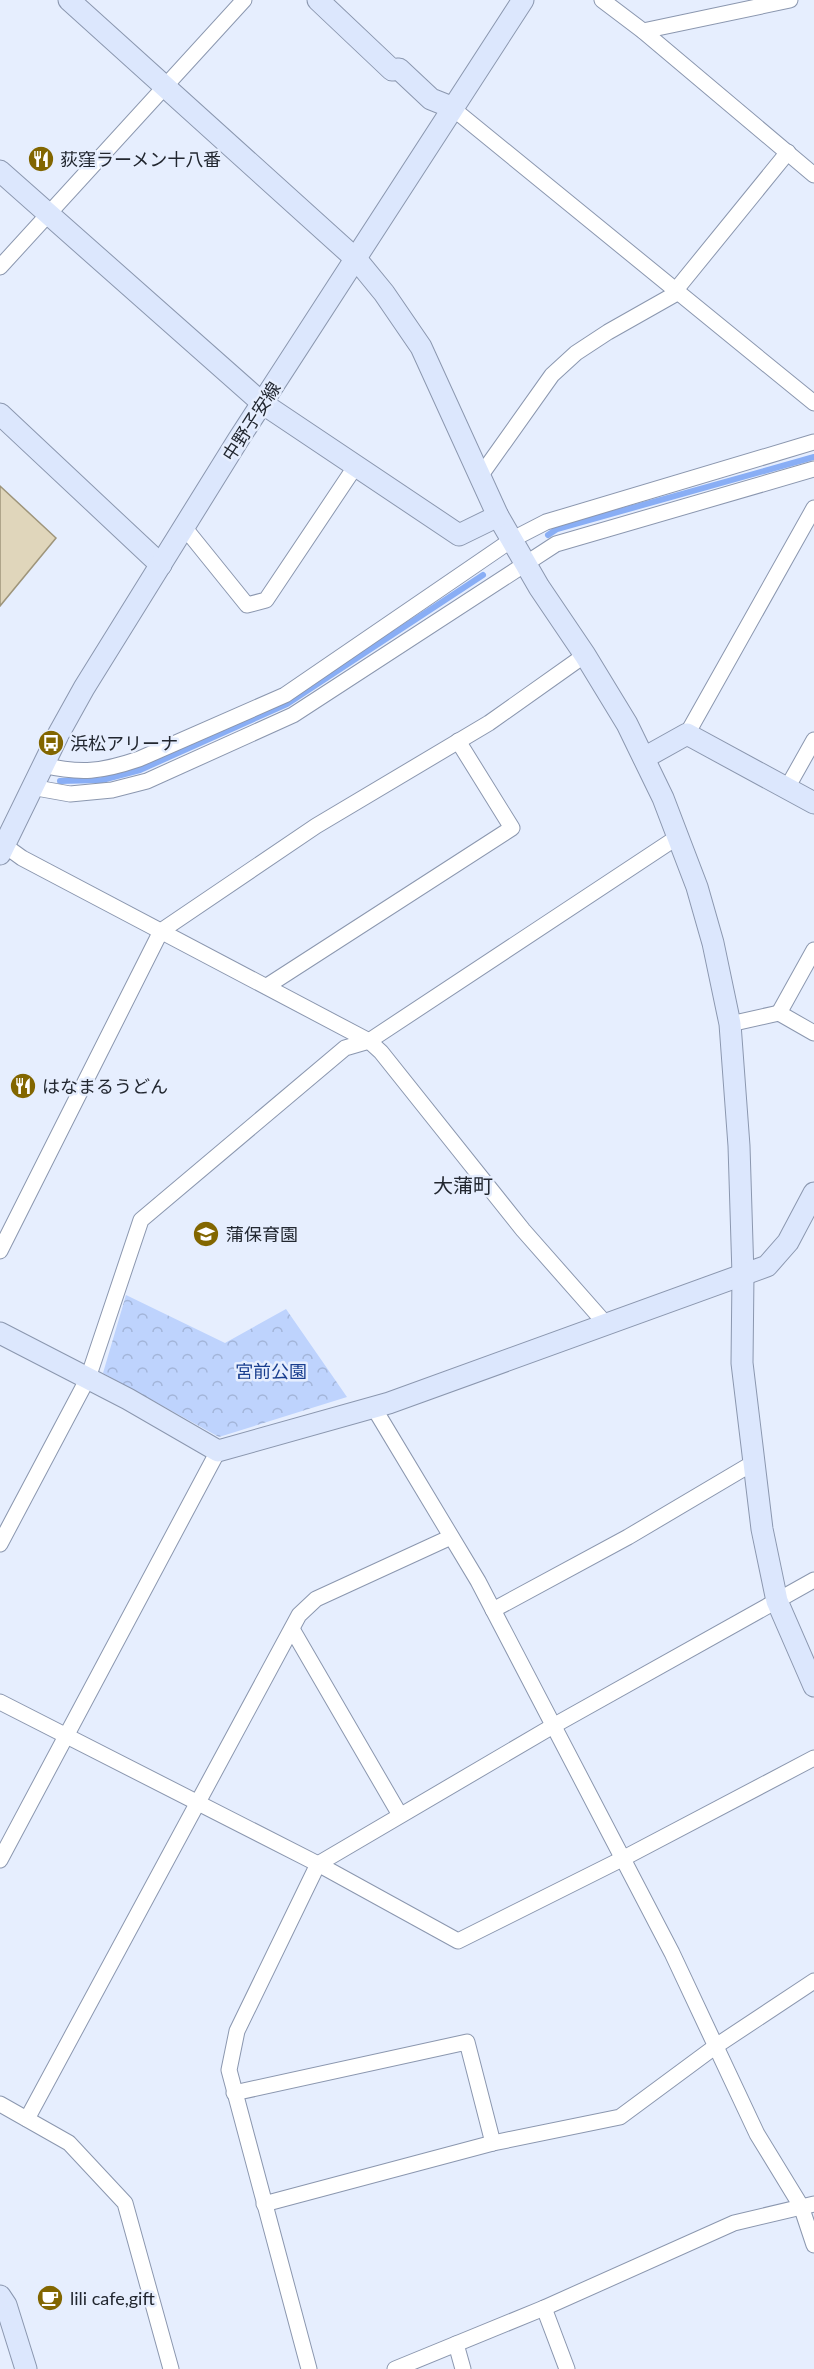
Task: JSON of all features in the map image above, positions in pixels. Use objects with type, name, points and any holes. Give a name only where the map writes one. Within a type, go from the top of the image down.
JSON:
[{"type":"street","points":[[69,0],[357,260],[384,293],[421,347],[498,516],[627,724],[679,836],[713,943],[730,1024],[739,1146],[743,1275],[742,1363],[753,1463],[777,1601],[814,1686]]},
{"type":"street","points":[[0,267],[244,0]]},
{"type":"street","points":[[318,0],[393,70],[399,69],[431,99],[451,107],[814,403]]},
{"type":"street","name":"中野子安線","points":[[1,848],[42,765],[84,688],[262,403],[357,260],[451,107],[523,0]]},
{"type":"street","points":[[602,0],[643,31],[814,175]]},
{"type":"street","points":[[643,31],[790,0]]},
{"type":"street","points":[[481,476],[552,375],[576,353],[676,292],[788,152]]},
{"type":"street","points":[[0,171],[262,403],[459,535],[498,516]]},
{"type":"street","points":[[0,414],[161,565]]},
{"type":"street","points":[[42,765],[73,772],[116,767],[285,695],[513,539],[546,522],[814,442]]},
{"type":"street","points":[[184,527],[247,605],[266,600],[355,467]]},
{"type":"street","points":[[31,787],[70,794],[102,791],[158,777],[293,715],[556,544],[814,469]]},
{"type":"street","points":[[644,759],[687,734],[814,508]]},
{"type":"street","points":[[0,1251],[161,931],[316,826],[459,741],[585,655]]},
{"type":"street","points":[[687,734],[814,803]]},
{"type":"street","points":[[787,789],[814,740]]},
{"type":"street","points":[[267,986],[512,828],[459,741]]},
{"type":"street","points":[[0,1544],[88,1378],[141,1220],[345,1048],[369,1041],[679,836]]},
{"type":"street","points":[[1,848],[369,1041],[381,1052],[523,1230],[605,1323]]},
{"type":"street","points":[[778,1013],[814,950]]},
{"type":"street","points":[[730,1024],[778,1013],[814,1033]]},
{"type":"street","points":[[0,1860],[218,1452],[374,1407],[767,1266],[788,1242],[813,1199]]},
{"type":"street","points":[[0,1333],[88,1378],[218,1452]]},
{"type":"street","points":[[374,1407],[493,1610],[672,1953],[758,2134],[808,2205],[814,2245]]},
{"type":"street","points":[[493,1610],[628,1537],[753,1463]]},
{"type":"street","points":[[27,2119],[299,1615],[316,1599],[451,1537]]},
{"type":"street","points":[[309,2369],[229,2070],[237,2031],[318,1864],[553,1726],[814,1580]]},
{"type":"street","points":[[292,1629],[400,1815]]},
{"type":"street","points":[[0,1702],[318,1864],[458,1941],[622,1859],[814,1758]]},
{"type":"street","points":[[264,2204],[493,2143],[620,2117],[716,2046],[814,1981]]},
{"type":"street","points":[[234,2093],[467,2042],[493,2143]]},
{"type":"street","points":[[0,2104],[69,2144],[125,2204],[171,2369]]},
{"type":"street","points":[[395,2369],[544,2308],[734,2223],[808,2205]]},
{"type":"street","points":[[0,2296],[6,2305],[7,2328],[26,2369]]},
{"type":"street","points":[[544,2308],[567,2369]]},
{"type":"street","points":[[456,2344],[463,2369]]},
{"type":"green space","name":"宮前公園","points":[[126,1295],[225,1343],[286,1309],[347,1397],[219,1437],[103,1373]]},
{"type":"building","points":[[0,486],[56,538],[0,606]]},
{"type":"waterway","points":[[548,535],[557,529],[814,457]]},
{"type":"waterway","points":[[60,781],[102,780],[140,770],[287,704],[483,575]]},
{"type":"place","name":"荻窪ラーメン十八番","points":[[41,159]]},
{"type":"place","name":"浜松アリーナ","points":[[51,743]]},
{"type":"place","name":"はなまるうどん","points":[[23,1086]]},
{"type":"place","name":"蒲保育園","points":[[206,1234]]},
{"type":"place","name":"lili cafe,gift","points":[[50,2298]]},
{"type":"district","name":"大蒲町","points":[[463,1185]]}]
